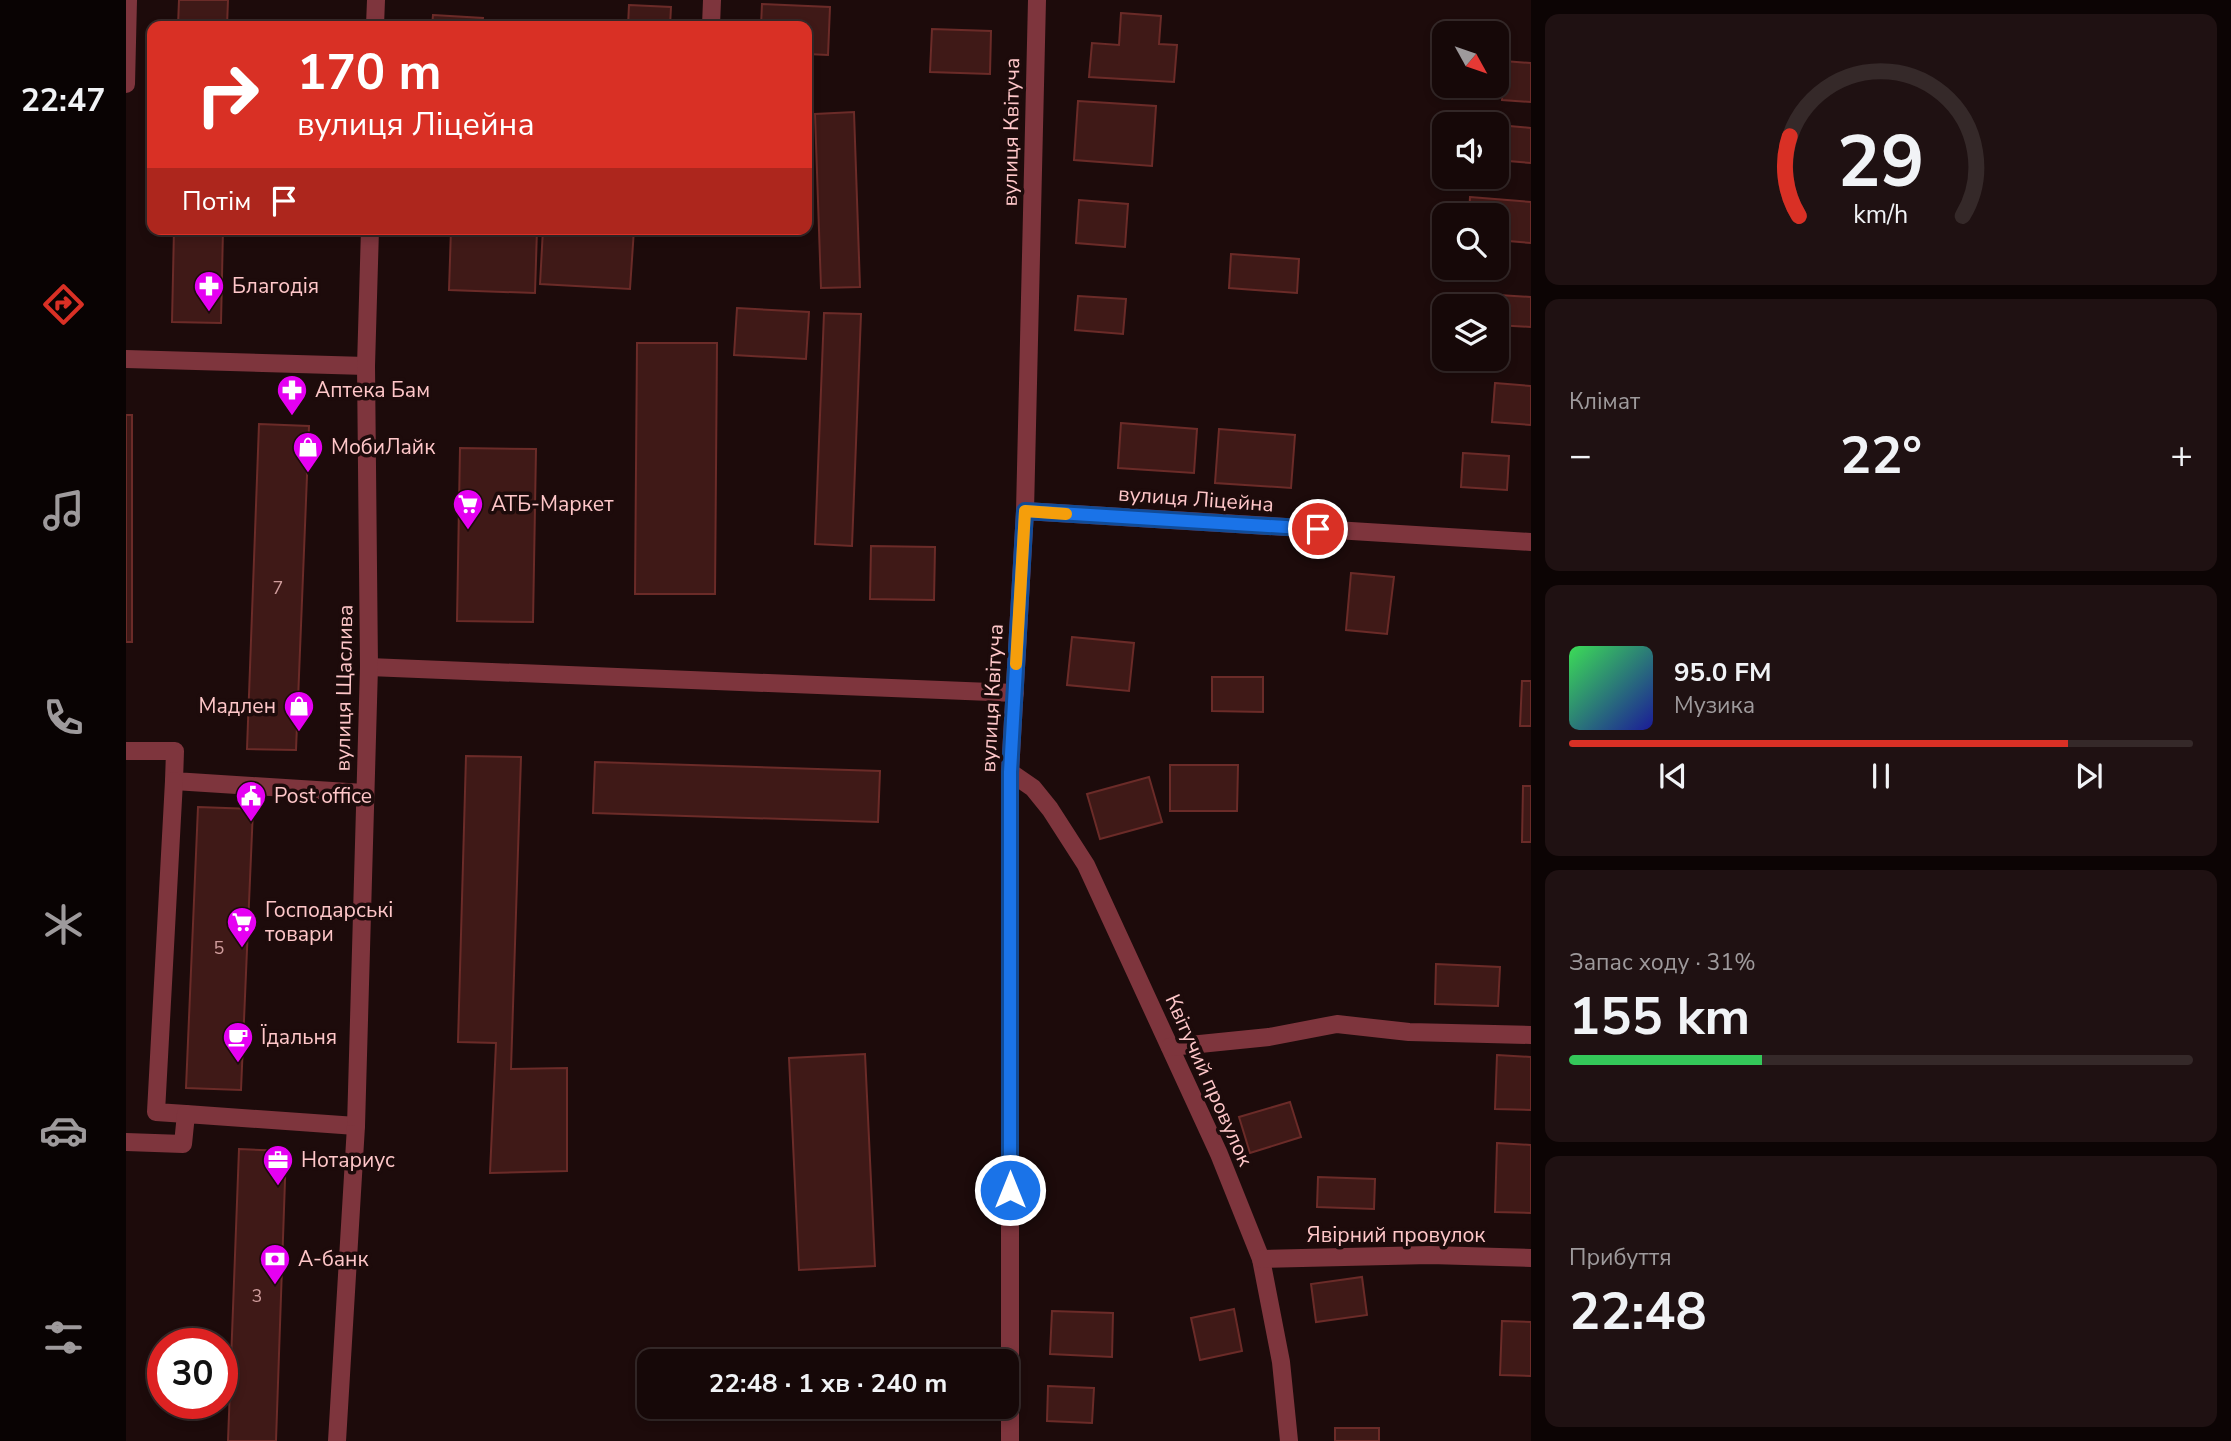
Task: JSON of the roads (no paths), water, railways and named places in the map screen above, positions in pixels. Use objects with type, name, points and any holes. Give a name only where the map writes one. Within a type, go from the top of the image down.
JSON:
[{"type":"street","points":[[126,84],[128,0]]},
{"type":"street","points":[[375,21],[376,0]]},
{"type":"street","points":[[711,21],[712,0]]},
{"type":"street","name":"вулиця Квітуча","points":[[1010,1441],[1010,772],[1025,511],[1037,0]]},
{"type":"street","name":"вулиця Щаслива","points":[[337,1441],[356,1126],[369,667],[366,366],[370,235]]},
{"type":"street","points":[[126,359],[366,366]]},
{"type":"street","name":"вулиця Ліцейна","points":[[1025,511],[1531,542]]},
{"type":"street","points":[[369,667],[1015,692]]},
{"type":"street","points":[[126,751],[176,751],[156,1112],[356,1126]]},
{"type":"street","name":"Квітучий провулок","points":[[1010,772],[1033,788],[1086,865],[1219,1154],[1261,1259],[1281,1362],[1289,1441]]},
{"type":"street","points":[[174,781],[364,793]]},
{"type":"street","points":[[1170,1047],[1269,1037],[1337,1024],[1409,1032],[1531,1035]]},
{"type":"street","points":[[126,1142],[183,1144],[186,1114]]},
{"type":"street","name":"Явірний провулок","points":[[1261,1259],[1430,1255],[1531,1258]]},
{"type":"place","name":"Благодія","points":[[209,313]]},
{"type":"place","name":"Аптека Бам","points":[[292,417]]},
{"type":"place","name":"МобиЛайк","points":[[308,474]]},
{"type":"place","name":"АТБ-Маркет","points":[[468,531]]},
{"type":"place","name":"Мадлен","points":[[299,733]]},
{"type":"place","name":"Post office","points":[[251,823]]},
{"type":"place","name":"Господарські товари","points":[[242,949]]},
{"type":"place","name":"Їдальня","points":[[238,1064]]},
{"type":"place","name":"Нотариус","points":[[278,1187]]},
{"type":"place","name":"А-банк","points":[[275,1286]]}]
